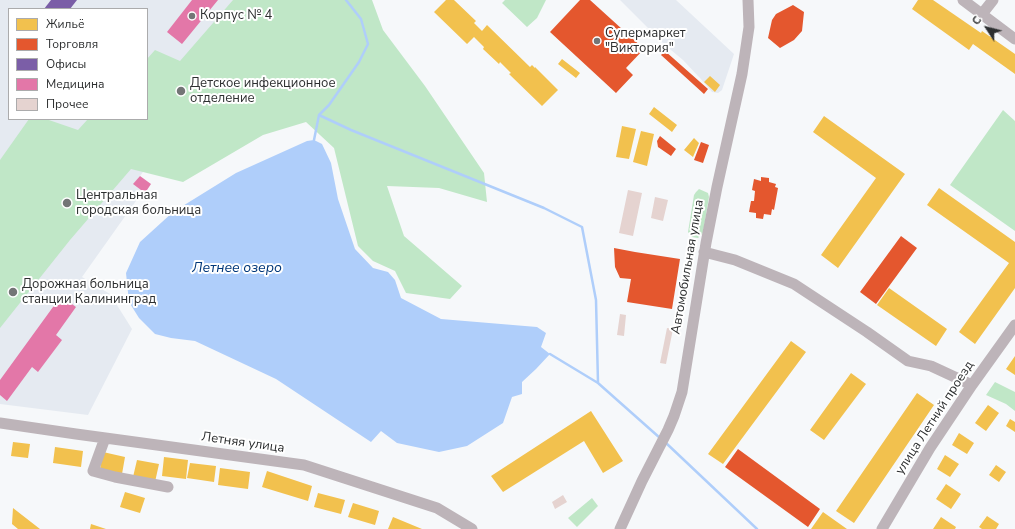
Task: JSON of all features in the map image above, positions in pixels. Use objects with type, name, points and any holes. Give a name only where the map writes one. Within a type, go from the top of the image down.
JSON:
[{"type":"street","name":"Автомобильная улица","points":[[620,529],[666,434],[682,392],[704,252],[742,74],[749,27],[748,0]]},
{"type":"street","points":[[963,0],[1015,39]]},
{"type":"street","points":[[982,14],[993,0]]},
{"type":"street","points":[[704,252],[735,260],[794,284],[908,361],[930,366],[972,385]]},
{"type":"street","name":"улица Летний проезд","points":[[882,529],[930,448],[972,385],[1015,325]]},
{"type":"street","name":"Летняя улица","points":[[0,423],[304,465],[437,508],[472,529]]},
{"type":"street","points":[[105,438],[93,471],[115,477],[168,487]]},
{"type":"shaded area","name":"Центральная городская больница","points":[[0,0],[292,0],[146,168],[134,184],[143,191],[82,277],[110,294],[132,329],[88,415],[0,404]]},
{"type":"shaded area","points":[[620,0],[676,0],[734,54],[722,90],[718,93],[712,92],[683,60],[665,45]]},
{"type":"green space","points":[[233,0],[372,0],[383,30],[425,86],[484,173],[487,202],[439,188],[387,186],[404,236],[462,286],[450,299],[406,293],[395,271],[373,261],[358,246],[334,148],[306,122],[263,135],[183,182],[131,169],[70,240],[0,328],[0,160],[28,120],[49,120],[78,130],[87,120],[148,120],[148,58],[155,50],[180,61]]},
{"type":"green space","points":[[505,0],[546,0],[537,18],[527,27],[502,3]]},
{"type":"green space","points":[[1003,110],[1015,121],[1015,231],[950,185]]},
{"type":"green space","points":[[699,189],[708,193],[709,197],[703,233],[698,238],[692,237],[688,232],[694,195]]},
{"type":"green space","points":[[995,382],[1015,392],[1015,411],[1006,404],[986,395]]},
{"type":"green space","points":[[592,498],[598,506],[577,527],[568,518]]},
{"type":"water","name":"Летнее озеро","points":[[314,140],[322,144],[331,163],[338,199],[355,249],[373,268],[388,272],[395,280],[401,298],[441,319],[537,327],[546,333],[541,347],[550,354],[522,382],[522,394],[512,397],[503,423],[467,446],[439,452],[397,443],[381,431],[371,442],[276,379],[195,341],[155,334],[139,318],[129,302],[126,273],[140,242],[173,212],[236,173],[307,141]]},
{"type":"building: Жильё","points":[[446,0],[454,0],[476,21],[474,23],[482,31],[487,25],[530,67],[532,65],[535,67],[558,90],[542,106],[509,74],[511,73],[500,62],[499,64],[483,49],[484,47],[474,37],[467,44],[434,12]]},
{"type":"building: Жильё","points":[[918,0],[933,0],[1015,54],[1015,74],[973,44],[969,50],[912,9]]},
{"type":"building: Жильё","points":[[562,59],[580,73],[576,78],[558,64]]},
{"type":"building: Жильё","points":[[710,76],[720,85],[715,92],[704,82]]},
{"type":"building: Жильё","points":[[654,107],[677,125],[672,132],[649,114]]},
{"type":"building: Жильё","points":[[824,116],[905,174],[838,268],[821,255],[876,178],[813,132]]},
{"type":"building: Жильё","points":[[622,126],[636,129],[629,159],[616,157]]},
{"type":"building: Жильё","points":[[641,131],[654,134],[647,166],[633,162]]},
{"type":"building: Жильё","points":[[694,138],[699,143],[693,157],[684,150]]},
{"type":"building: Жильё","points":[[939,188],[1015,242],[1015,288],[975,344],[959,332],[1009,263],[927,205]]},
{"type":"building: Жильё","points":[[889,288],[947,329],[936,346],[877,305]]},
{"type":"building: Жильё","points":[[791,341],[806,352],[723,464],[708,454]]},
{"type":"building: Жильё","points":[[1015,356],[1015,375],[1006,369]]},
{"type":"building: Жильё","points":[[851,373],[866,384],[824,440],[810,430]]},
{"type":"building: Жильё","points":[[917,393],[934,405],[854,523],[836,511]]},
{"type":"building: Жильё","points":[[988,405],[999,413],[986,431],[975,423]]},
{"type":"building: Жильё","points":[[591,411],[623,461],[603,473],[584,441],[503,492],[491,476]]},
{"type":"building: Жильё","points":[[1010,419],[1015,422],[1015,432],[1006,426]]},
{"type":"building: Жильё","points":[[959,433],[974,443],[967,454],[952,445]]},
{"type":"building: Жильё","points":[[13,442],[30,444],[28,458],[11,456]]},
{"type":"building: Жильё","points":[[55,447],[83,451],[81,467],[53,463]]},
{"type":"building: Жильё","points":[[103,452],[125,457],[122,474],[100,469]]},
{"type":"building: Жильё","points":[[945,455],[959,464],[950,477],[937,469]]},
{"type":"building: Жильё","points":[[164,457],[188,460],[186,479],[162,476]]},
{"type":"building: Жильё","points":[[137,460],[159,464],[155,482],[133,477]]},
{"type":"building: Жильё","points":[[190,463],[216,466],[214,482],[187,478]]},
{"type":"building: Жильё","points":[[996,465],[1006,472],[999,482],[989,475]]},
{"type":"building: Жильё","points":[[220,468],[250,472],[248,489],[218,485]]},
{"type":"building: Жильё","points":[[267,471],[312,486],[308,501],[262,487]]},
{"type":"building: Жильё","points":[[946,484],[961,494],[951,509],[936,499]]},
{"type":"building: Жильё","points":[[125,492],[145,498],[140,513],[120,507]]},
{"type":"building: Жильё","points":[[318,493],[345,500],[341,514],[314,507]]},
{"type":"building: Жильё","points":[[353,503],[379,511],[375,525],[348,517]]},
{"type":"building: Жильё","points":[[13,508],[40,529],[18,529],[12,524]]},
{"type":"building: Жильё","points":[[823,512],[847,529],[811,529]]},
{"type":"building: Жильё","points":[[987,516],[999,524],[996,529],[982,529],[979,527]]},
{"type":"building: Жильё","points":[[393,517],[422,529],[388,529]]},
{"type":"building: Жильё","points":[[941,517],[956,527],[955,529],[933,529]]},
{"type":"building: Жильё","points":[[91,524],[106,529],[90,529]]},
{"type":"building: Торговля","name":"Супермаркет \"Виктория\"","points":[[580,0],[590,0],[644,49],[626,68],[633,75],[616,93],[550,32]]},
{"type":"building: Торговля","points":[[793,5],[804,12],[802,31],[794,40],[780,48],[768,38],[772,20],[776,14]]},
{"type":"building: Торговля","points":[[665,51],[708,89],[704,94],[661,55]]},
{"type":"building: Торговля","points":[[660,136],[676,149],[671,156],[658,147],[657,141]]},
{"type":"building: Торговля","points":[[701,142],[709,145],[703,163],[694,160]]},
{"type":"building: Торговля","points":[[761,177],[769,178],[769,182],[776,184],[775,187],[778,188],[774,210],[772,209],[771,215],[764,214],[763,219],[756,218],[756,213],[749,212],[751,201],[754,201],[755,191],[752,190],[754,179],[761,181]]},
{"type":"building: Торговля","points":[[901,236],[917,248],[876,304],[860,292]]},
{"type":"building: Торговля","points":[[614,248],[680,259],[672,309],[627,302],[631,279],[620,278],[615,267]]},
{"type":"building: Торговля","points":[[738,449],[820,509],[808,527],[725,467]]},
{"type":"building: Офисы","points":[[51,0],[77,0],[71,8],[45,8]]},
{"type":"building: Медицина","name":"Корпус № 4","points":[[192,0],[218,0],[182,44],[167,32]]},
{"type":"building: Медицина","points":[[140,176],[151,184],[145,193],[133,184]]},
{"type":"building: Медицина","points":[[61,296],[76,307],[56,335],[62,340],[38,372],[32,367],[7,401],[0,395],[0,380]]},
{"type":"building: Прочее","points":[[628,190],[642,193],[633,236],[619,233]]},
{"type":"building: Прочее","points":[[655,197],[668,200],[663,221],[651,218]]},
{"type":"building: Прочее","points":[[620,314],[626,315],[624,336],[617,335]]},
{"type":"building: Прочее","points":[[667,328],[673,329],[666,364],[660,363]]},
{"type":"building: Прочее","points":[[563,495],[567,502],[555,509],[552,502]]},
{"type":"waterway","points":[[314,140],[319,115],[329,105],[359,62],[368,44],[361,19],[346,0]]},
{"type":"waterway","points":[[319,115],[351,130],[544,208],[582,227],[596,300],[598,383]]},
{"type":"waterway","points":[[550,354],[598,383],[660,438]]},
{"type":"waterway","points":[[666,443],[757,529]]},
{"type":"place","name":"Корпус № 4","points":[[192,16]]},
{"type":"place","name":"Супермаркет \"Виктория\"","points":[[597,41]]},
{"type":"place","name":"Детское инфекционное отделение","points":[[181,91]]},
{"type":"place","name":"Центральная городская больница","points":[[67,203]]},
{"type":"place","name":"Дорожная больница станции Калининград","points":[[13,292]]}]
